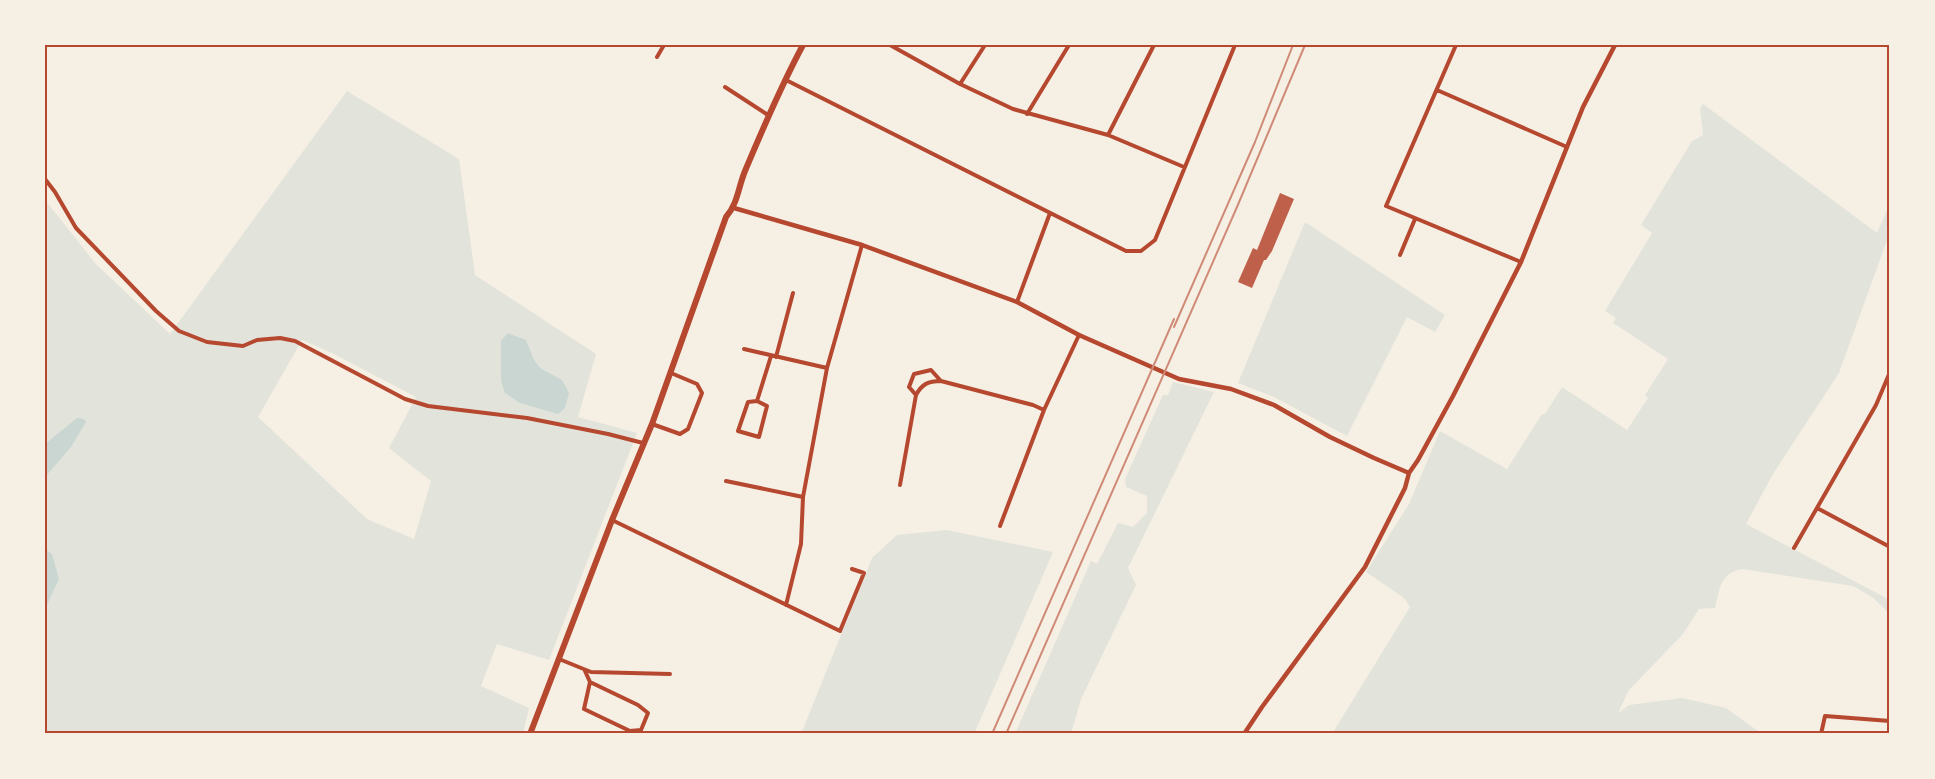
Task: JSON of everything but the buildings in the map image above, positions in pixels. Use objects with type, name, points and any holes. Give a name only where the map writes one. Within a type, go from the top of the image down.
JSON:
[{"type":"main road","points":[[530,734],[612,520],[652,424],[726,217],[734,208],[741,181],[768,116],[803,45]]},
{"type":"street","points":[[657,57],[664,45]]},
{"type":"street","points":[[890,45],[960,84],[1013,109],[1108,135],[1184,166]]},
{"type":"street","points":[[960,84],[986,45]]},
{"type":"street","points":[[1027,114],[1069,45]]},
{"type":"street","points":[[1108,135],[1154,45]]},
{"type":"street","points":[[785,79],[1126,251],[1141,250],[1155,240],[1235,45]]},
{"type":"street","points":[[1456,45],[1386,206],[1521,262]]},
{"type":"street","points":[[1244,734],[1262,706],[1365,567],[1405,488],[1409,473],[1453,396],[1521,262],[1583,107],[1615,45]]},
{"type":"street","points":[[725,87],[768,116]]},
{"type":"street","points":[[1437,90],[1567,147]]},
{"type":"street","points":[[45,178],[76,228],[156,311],[179,331],[207,342],[243,346],[257,340],[280,338],[295,341],[405,399],[428,406],[527,418],[608,434],[644,444]]},
{"type":"street","points":[[734,208],[862,245],[1017,302],[1079,335],[1179,379],[1231,389],[1274,405],[1330,437],[1409,473]]},
{"type":"street","points":[[1017,302],[1050,212]]},
{"type":"street","points":[[1400,255],[1415,219]]},
{"type":"street","points":[[786,604],[801,544],[803,497],[827,368],[862,245]]},
{"type":"street","points":[[757,401],[774,356],[793,293]]},
{"type":"street","points":[[1000,526],[1044,410],[1079,335]]},
{"type":"street","points":[[744,349],[827,368]]},
{"type":"street","points":[[916,395],[909,387],[914,374],[931,370],[941,381]]},
{"type":"street","points":[[1794,548],[1876,405],[1890,372]]},
{"type":"street","points":[[652,424],[680,434],[688,429],[702,393],[698,384],[671,373]]},
{"type":"street","points":[[900,485],[916,395],[921,386],[929,381],[941,381],[1033,405],[1044,410]]},
{"type":"street","points":[[757,401],[767,406],[759,437],[738,431],[748,402],[757,401]]},
{"type":"street","points":[[726,481],[803,497]]},
{"type":"street","points":[[1817,508],[1890,546]]},
{"type":"street","points":[[612,520],[840,631],[864,573],[852,569]]},
{"type":"street","points":[[559,659],[585,670],[670,674]]},
{"type":"street","points":[[585,670],[590,682],[584,709],[630,731],[641,730],[648,713],[638,705],[590,682]]},
{"type":"street","points":[[1821,734],[1825,716],[1890,721]]},
{"type":"shaded area","points":[[347,91],[459,159],[475,275],[596,354],[578,417],[637,433],[549,660],[497,644],[481,686],[529,708],[523,734],[45,734],[45,200],[96,264],[170,334]],"holes":[[[302,340],[416,397],[389,448],[431,481],[414,539],[367,519],[258,417]]]},
{"type":"shaded area","points":[[1703,104],[1877,233],[1890,204],[1890,232],[1839,373],[1773,474],[1746,524],[1890,600],[1890,614],[1872,597],[1853,586],[1742,569],[1734,571],[1722,583],[1715,608],[1699,609],[1683,634],[1629,690],[1618,713],[1629,705],[1682,698],[1726,708],[1762,734],[1332,734],[1410,607],[1404,598],[1366,572],[1409,504],[1440,431],[1507,469],[1562,387],[1627,430],[1648,398],[1645,395],[1668,359],[1613,323],[1616,318],[1605,311],[1652,233],[1641,225],[1692,141],[1703,135],[1700,108]]},
{"type":"shaded area","points":[[1305,222],[1445,315],[1435,332],[1407,317],[1347,436],[1274,397],[1238,383]]},
{"type":"shaded area","points":[[508,333],[526,340],[540,368],[562,380],[569,393],[565,408],[558,414],[520,403],[505,393],[501,381],[501,341]]},
{"type":"shaded area","points":[[1173,382],[1214,392],[1128,568],[1136,585],[1081,699],[1071,734],[1015,734],[1091,561],[1097,564],[1118,523],[1133,527],[1147,513],[1147,496],[1126,487],[1125,479],[1163,395],[1168,395]]},
{"type":"shaded area","points":[[77,418],[84,419],[86,422],[71,447],[45,477],[45,444]]},
{"type":"shaded area","points":[[947,530],[1053,552],[974,734],[801,734],[872,558],[897,535]]},
{"type":"shaded area","points":[[45,549],[52,554],[59,579],[45,609]]},
{"type":"railway","points":[[1174,327],[1255,142],[1293,45]]},
{"type":"railway","points":[[1006,734],[1237,207],[1305,45]]},
{"type":"railway","points":[[992,734],[1174,319]]}]
